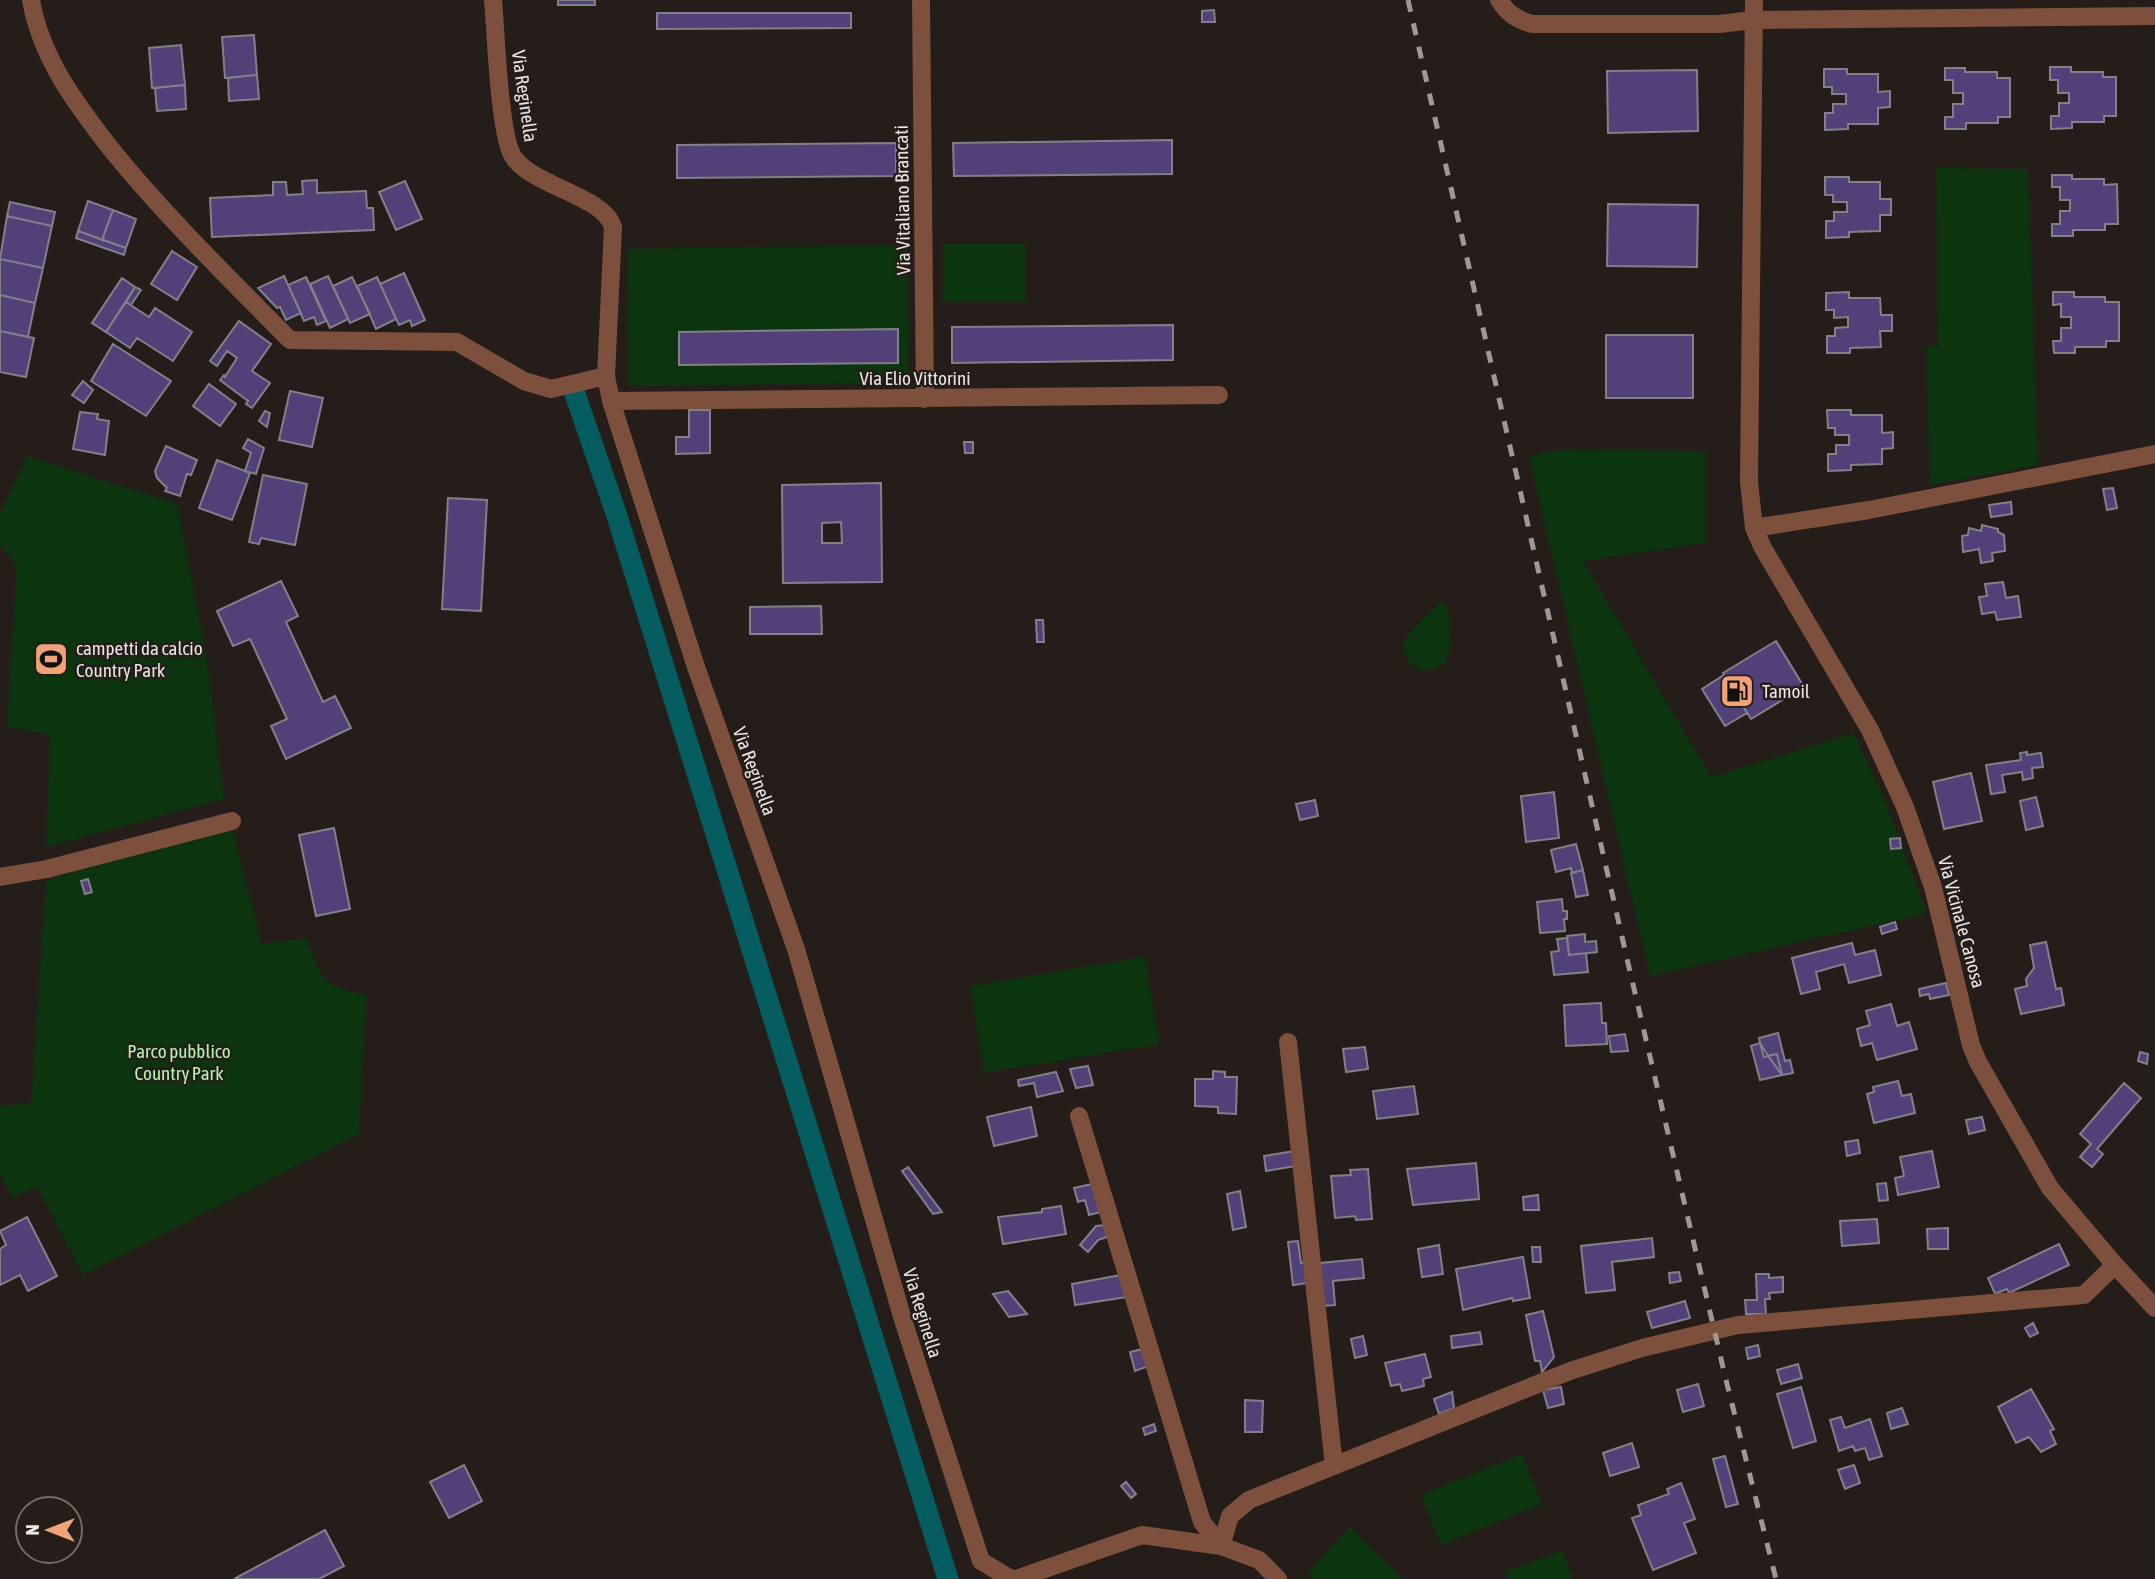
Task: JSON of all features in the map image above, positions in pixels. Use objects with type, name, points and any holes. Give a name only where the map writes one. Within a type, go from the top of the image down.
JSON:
[{"type":"street","points":[[31,0],[51,62],[80,109],[149,196],[290,340],[457,342],[524,381],[551,389],[597,378]]},
{"type":"street","name":"Via Reginella","points":[[493,0],[505,135],[512,157],[526,172],[605,213],[613,227],[597,378],[611,401],[696,667],[796,949],[903,1320],[981,1561],[1014,1579],[1142,1535],[1221,1546],[1259,1560],[1278,1579]]},
{"type":"street","name":"Via Vitaliano Brancati","points":[[921,0],[925,399]]},
{"type":"street","points":[[1499,0],[1507,12],[1532,24],[1719,24],[1753,20],[2155,16]]},
{"type":"street","name":"Via Vicinale Canosa","points":[[1754,0],[1749,482],[1754,528],[1774,570],[1870,730],[1905,807],[1933,887],[1971,1045],[1978,1062],[2050,1188],[2155,1308]]},
{"type":"street","name":"Via Elio Vittorini","points":[[611,401],[1219,395]]},
{"type":"street","points":[[1754,528],[1869,510],[2155,454]]},
{"type":"street","points":[[0,877],[47,869],[232,821]]},
{"type":"street","points":[[1289,1042],[1334,1466]]},
{"type":"street","points":[[1079,1116],[1202,1522],[1221,1546]]},
{"type":"street","points":[[1221,1546],[1230,1516],[1249,1500],[1570,1371],[1642,1348],[1738,1325],[2084,1295],[2115,1265]]},
{"type":"green space","points":[[1936,168],[2028,169],[2038,465],[1930,485],[1926,347],[1938,346]]},
{"type":"green space","points":[[943,244],[1026,244],[1026,302],[943,302]]},
{"type":"green space","points":[[908,245],[909,383],[628,386],[627,249]]},
{"type":"green space","points":[[1551,451],[1705,451],[1705,543],[1583,561],[1711,777],[1854,733],[1887,805],[1927,913],[1650,976],[1529,457]]},
{"type":"green space","points":[[27,456],[177,504],[206,654],[224,799],[46,847],[50,735],[7,727],[16,571],[14,561],[0,545],[0,513]]},
{"type":"green space","points":[[1439,603],[1448,608],[1449,652],[1442,665],[1426,670],[1418,668],[1406,657],[1406,639],[1412,629]]},
{"type":"green space","name":"Parco pubblico Country Park","points":[[232,827],[262,944],[306,938],[325,979],[339,988],[366,995],[359,1134],[83,1275],[37,1187],[13,1198],[0,1174],[0,1106],[31,1103],[46,880]]},
{"type":"green space","points":[[1145,957],[1159,1044],[984,1073],[970,986]]},
{"type":"green space","points":[[1522,1454],[1542,1504],[1441,1545],[1421,1495]]},
{"type":"green space","points":[[1350,1527],[1403,1579],[1313,1579],[1307,1573]]},
{"type":"green space","points":[[1563,1551],[1572,1579],[1507,1579],[1505,1571]]},
{"type":"building","points":[[558,0],[595,0],[595,5],[558,5]]},
{"type":"building","points":[[1214,10],[1215,22],[1202,22],[1202,11]]},
{"type":"building","points":[[657,13],[851,13],[851,28],[657,29]]},
{"type":"building","points":[[254,35],[257,75],[225,78],[222,37]]},
{"type":"building","points":[[181,45],[185,85],[152,88],[149,48]]},
{"type":"building","points":[[2050,67],[2071,67],[2071,72],[2103,72],[2103,77],[2116,77],[2116,116],[2104,116],[2104,122],[2072,122],[2072,128],[2051,129],[2051,116],[2059,116],[2059,103],[2069,103],[2069,93],[2058,93],[2058,80],[2050,80]]},
{"type":"building","points":[[1945,68],[1965,68],[1965,72],[1997,72],[1997,78],[2010,78],[2010,117],[1998,117],[1998,123],[1966,123],[1966,129],[1945,129],[1945,117],[1953,117],[1953,104],[1963,104],[1963,93],[1953,93],[1953,80],[1945,80]]},
{"type":"building","points":[[1824,69],[1847,69],[1847,74],[1878,74],[1878,92],[1890,91],[1890,107],[1878,108],[1878,124],[1848,124],[1848,129],[1825,130],[1825,113],[1833,113],[1833,104],[1846,104],[1846,94],[1832,94],[1832,87],[1824,87]]},
{"type":"building","points":[[1697,70],[1698,131],[1608,133],[1607,71]]},
{"type":"building","points":[[257,75],[259,99],[229,101],[228,78]]},
{"type":"building","points":[[185,85],[186,109],[157,111],[155,88]]},
{"type":"building","points":[[1172,140],[1172,174],[954,176],[953,143]]},
{"type":"building","points":[[896,143],[896,176],[677,178],[677,145]]},
{"type":"building","points":[[2052,175],[2072,175],[2072,179],[2104,179],[2104,185],[2117,184],[2118,224],[2105,224],[2105,230],[2073,230],[2073,236],[2052,236],[2052,224],[2060,224],[2060,211],[2070,211],[2070,200],[2060,200],[2060,187],[2052,187]]},
{"type":"building","points":[[1825,177],[1849,177],[1849,182],[1880,182],[1880,199],[1891,199],[1891,215],[1880,215],[1880,231],[1849,232],[1849,237],[1826,238],[1826,221],[1834,221],[1834,212],[1847,212],[1847,202],[1833,202],[1833,195],[1825,195]]},
{"type":"building","points":[[317,180],[317,193],[366,191],[367,208],[373,208],[374,230],[212,237],[210,198],[273,195],[273,182],[286,182],[287,195],[303,194],[302,181]]},
{"type":"building","points":[[405,181],[422,219],[396,230],[379,192]]},
{"type":"building","points":[[88,201],[113,210],[102,240],[78,231]]},
{"type":"building","points":[[10,202],[55,212],[52,226],[7,216]]},
{"type":"building","points":[[1608,204],[1698,205],[1697,267],[1607,266]]},
{"type":"building","points":[[113,210],[136,219],[126,248],[102,240]]},
{"type":"building","points":[[7,216],[52,226],[43,268],[0,259]]},
{"type":"building","points":[[78,231],[126,248],[124,255],[76,238]]},
{"type":"building","points":[[172,251],[197,267],[177,300],[151,284]]},
{"type":"building","points":[[0,259],[43,268],[35,303],[0,295]]},
{"type":"building","points":[[404,273],[425,320],[412,326],[410,320],[399,325],[380,284]]},
{"type":"building","points":[[284,276],[301,313],[286,320],[280,307],[277,308],[258,288]]},
{"type":"building","points":[[328,276],[348,319],[330,328],[310,284]]},
{"type":"building","points":[[306,277],[326,321],[317,325],[314,317],[304,321],[288,285]]},
{"type":"building","points":[[352,277],[370,314],[350,323],[333,286]]},
{"type":"building","points":[[377,277],[396,319],[376,329],[357,286]]},
{"type":"building","points":[[122,278],[135,287],[106,332],[92,323]]},
{"type":"building","points":[[135,287],[141,290],[131,305],[126,302]]},
{"type":"building","points":[[1849,292],[1849,298],[1880,298],[1881,315],[1892,315],[1892,331],[1880,331],[1881,347],[1850,348],[1850,353],[1827,353],[1827,336],[1835,336],[1835,328],[1848,327],[1848,317],[1834,318],[1834,310],[1826,310],[1826,293]]},
{"type":"building","points":[[2053,292],[2074,292],[2074,297],[2105,297],[2105,302],[2119,302],[2119,341],[2106,341],[2106,347],[2075,347],[2075,353],[2054,353],[2053,341],[2061,341],[2061,328],[2071,328],[2071,317],[2061,317],[2061,304],[2053,305]]},
{"type":"building","points":[[0,295],[35,303],[28,337],[0,331]]},
{"type":"building","points":[[126,302],[149,317],[155,308],[192,332],[173,361],[137,338],[130,348],[106,332]]},
{"type":"building","points":[[239,321],[271,344],[252,371],[270,383],[252,408],[246,404],[248,401],[220,380],[224,375],[225,377],[237,358],[227,351],[217,366],[210,361]]},
{"type":"building","points":[[1173,325],[1173,360],[952,363],[952,327]]},
{"type":"building","points":[[898,329],[898,363],[679,365],[679,332]]},
{"type":"building","points":[[0,331],[34,338],[26,377],[0,372]]},
{"type":"building","points":[[1606,335],[1693,335],[1693,398],[1606,398]]},
{"type":"building","points":[[113,344],[171,381],[146,416],[91,381]]},
{"type":"building","points":[[83,381],[93,390],[84,403],[72,395]]},
{"type":"building","points":[[209,384],[236,404],[220,426],[193,406]]},
{"type":"building","points":[[290,391],[323,398],[312,447],[279,440]]},
{"type":"building","points":[[689,410],[710,410],[710,453],[676,454],[676,437],[689,437]]},
{"type":"building","points":[[1827,410],[1851,410],[1851,415],[1882,415],[1882,433],[1893,432],[1893,448],[1882,449],[1882,464],[1851,465],[1851,470],[1828,471],[1828,454],[1836,454],[1836,445],[1849,445],[1849,435],[1835,435],[1835,428],[1828,428]]},
{"type":"building","points":[[265,411],[270,413],[267,427],[259,421]]},
{"type":"building","points":[[80,412],[98,414],[97,419],[109,421],[105,455],[73,449]]},
{"type":"building","points":[[248,439],[264,448],[256,474],[245,471],[251,453],[243,448]]},
{"type":"building","points":[[964,442],[973,442],[973,453],[965,453]]},
{"type":"building","points":[[166,446],[197,460],[191,475],[187,474],[180,496],[165,491],[167,488],[157,478],[155,471]]},
{"type":"building","points":[[217,460],[250,473],[232,520],[199,508]]},
{"type":"building","points":[[263,475],[307,484],[295,545],[261,538],[259,544],[249,542]]},
{"type":"building","points":[[881,483],[882,582],[783,583],[782,485]],"holes":[[[841,522],[842,543],[822,543],[822,523]]]},
{"type":"building","points":[[2113,488],[2117,508],[2107,510],[2103,489]]},
{"type":"building","points":[[448,498],[487,500],[481,611],[442,609]]},
{"type":"building","points":[[2011,502],[2012,514],[1991,517],[1989,505]]},
{"type":"building","points":[[1982,525],[1998,529],[1998,532],[2004,535],[2005,551],[1992,553],[1993,561],[1981,563],[1979,549],[1963,552],[1962,536],[1968,535],[1969,528],[1981,531]]},
{"type":"building","points":[[281,581],[298,616],[286,622],[323,702],[335,696],[351,728],[286,759],[271,726],[287,719],[250,639],[233,646],[217,611]]},
{"type":"building","points":[[2003,582],[2006,598],[2018,596],[2021,617],[1997,620],[1995,612],[1982,614],[1979,597],[1987,596],[1985,584]]},
{"type":"building","points":[[821,606],[822,634],[750,634],[750,607]]},
{"type":"building","points":[[1036,620],[1043,620],[1044,642],[1037,642]]},
{"type":"building","points":[[1776,641],[1804,687],[1751,719],[1723,673]]},
{"type":"building","points":[[1724,675],[1747,713],[1725,726],[1702,689]]},
{"type":"building","points":[[2027,752],[2027,755],[2041,753],[2043,767],[2032,768],[2033,778],[2023,780],[2022,772],[2002,775],[2005,792],[1991,794],[1986,765],[2021,760],[2020,753]]},
{"type":"building","points":[[1971,773],[1982,821],[1944,829],[1933,782]]},
{"type":"building","points":[[1554,792],[1559,838],[1526,842],[1521,796]]},
{"type":"building","points":[[2036,797],[2043,826],[2026,830],[2020,801]]},
{"type":"building","points":[[1315,800],[1318,816],[1300,820],[1296,804]]},
{"type":"building","points":[[334,828],[350,909],[316,916],[299,835]]},
{"type":"building","points":[[1900,838],[1901,848],[1891,849],[1890,839]]},
{"type":"building","points":[[1576,844],[1583,870],[1572,873],[1571,868],[1556,872],[1551,850]]},
{"type":"building","points":[[1583,870],[1588,895],[1576,897],[1571,873]]},
{"type":"building","points":[[88,879],[92,892],[85,894],[81,881]]},
{"type":"building","points":[[1562,899],[1563,911],[1567,911],[1567,919],[1564,919],[1565,931],[1540,933],[1537,902]]},
{"type":"building","points":[[1895,922],[1897,929],[1882,934],[1880,927]]},
{"type":"building","points":[[1585,934],[1585,942],[1596,941],[1597,952],[1569,955],[1567,936]]},
{"type":"building","points":[[1567,938],[1569,955],[1586,953],[1588,972],[1554,975],[1551,952],[1559,951],[1557,939]]},
{"type":"building","points":[[2046,942],[2056,989],[2061,988],[2064,1005],[2021,1014],[2015,989],[2027,986],[2026,979],[2034,968],[2030,945]]},
{"type":"building","points":[[1852,943],[1855,955],[1875,950],[1881,975],[1849,983],[1844,964],[1816,972],[1820,989],[1801,994],[1792,958]]},
{"type":"building","points":[[1946,983],[1949,995],[1930,999],[1929,994],[1920,996],[1919,989]]},
{"type":"building","points":[[1601,1003],[1607,1044],[1566,1046],[1564,1005]]},
{"type":"building","points":[[1891,1004],[1897,1026],[1909,1022],[1917,1049],[1877,1060],[1872,1043],[1861,1046],[1857,1029],[1870,1025],[1866,1011]]},
{"type":"building","points":[[1778,1033],[1785,1061],[1790,1060],[1793,1073],[1782,1075],[1777,1054],[1768,1056],[1760,1043],[1759,1038]]},
{"type":"building","points":[[1625,1034],[1628,1051],[1611,1052],[1609,1036]]},
{"type":"building","points":[[1760,1043],[1764,1057],[1768,1056],[1782,1075],[1760,1080],[1751,1046]]},
{"type":"building","points":[[1365,1047],[1368,1069],[1346,1072],[1343,1049]]},
{"type":"building","points":[[2140,1052],[2148,1054],[2147,1064],[2138,1061]]},
{"type":"building","points":[[1777,1054],[1782,1075],[1768,1056]]},
{"type":"building","points":[[1088,1066],[1093,1085],[1076,1088],[1070,1069]]},
{"type":"building","points":[[1213,1071],[1225,1072],[1225,1077],[1237,1077],[1236,1114],[1218,1113],[1218,1107],[1195,1106],[1195,1079],[1213,1079]]},
{"type":"building","points":[[1056,1072],[1063,1091],[1037,1097],[1034,1083],[1019,1086],[1018,1080]]},
{"type":"building","points":[[1898,1081],[1902,1096],[1911,1094],[1915,1113],[1874,1123],[1867,1094],[1874,1092],[1873,1087]]},
{"type":"building","points":[[2124,1083],[2141,1098],[2097,1149],[2103,1154],[2092,1167],[2080,1157],[2091,1144],[2080,1134]]},
{"type":"building","points":[[1414,1086],[1418,1114],[1377,1119],[1373,1091]]},
{"type":"building","points":[[1031,1107],[1037,1136],[994,1146],[987,1117]]},
{"type":"building","points":[[1982,1117],[1985,1130],[1969,1134],[1966,1120]]},
{"type":"building","points":[[1858,1140],[1860,1153],[1847,1156],[1845,1142]]},
{"type":"building","points":[[1295,1151],[1296,1166],[1266,1171],[1264,1156]]},
{"type":"building","points":[[1932,1151],[1939,1187],[1898,1195],[1895,1178],[1904,1176],[1900,1157]]},
{"type":"building","points":[[1476,1163],[1479,1199],[1413,1205],[1407,1169]]},
{"type":"building","points":[[908,1167],[942,1212],[933,1214],[902,1171]]},
{"type":"building","points":[[1368,1169],[1372,1219],[1356,1220],[1355,1216],[1335,1218],[1331,1176],[1351,1175],[1350,1170]]},
{"type":"building","points":[[1886,1183],[1888,1200],[1879,1201],[1877,1184]]},
{"type":"building","points":[[1092,1184],[1100,1212],[1089,1215],[1085,1200],[1078,1202],[1074,1188]]},
{"type":"building","points":[[1240,1191],[1246,1227],[1233,1230],[1227,1194]]},
{"type":"building","points":[[1538,1195],[1539,1210],[1524,1210],[1523,1197]]},
{"type":"building","points":[[1061,1206],[1066,1234],[1003,1244],[998,1217],[1042,1212],[1042,1209]]},
{"type":"building","points":[[27,1217],[57,1276],[28,1291],[20,1275],[0,1285],[0,1249],[6,1245],[0,1231]]},
{"type":"building","points":[[1877,1219],[1879,1243],[1842,1246],[1840,1221]]},
{"type":"building","points":[[1104,1225],[1107,1237],[1098,1240],[1088,1252],[1080,1245],[1096,1226]]},
{"type":"building","points":[[1948,1228],[1948,1249],[1928,1249],[1927,1229]]},
{"type":"building","points":[[1652,1238],[1654,1257],[1612,1262],[1615,1290],[1586,1293],[1581,1246]]},
{"type":"building","points":[[1298,1241],[1301,1263],[1306,1262],[1308,1283],[1293,1285],[1288,1242]]},
{"type":"building","points":[[2059,1244],[2069,1265],[2009,1293],[2007,1289],[1995,1294],[1988,1278]]},
{"type":"building","points":[[1439,1245],[1443,1274],[1422,1277],[1418,1249]]},
{"type":"building","points":[[1532,1247],[1540,1247],[1541,1262],[1533,1262]]},
{"type":"building","points":[[1523,1257],[1530,1298],[1513,1301],[1512,1298],[1463,1310],[1456,1269]]},
{"type":"building","points":[[1362,1259],[1364,1278],[1333,1281],[1335,1305],[1323,1306],[1320,1263]]},
{"type":"building","points":[[1679,1272],[1681,1281],[1670,1283],[1669,1273]]},
{"type":"building","points":[[1756,1274],[1769,1274],[1769,1278],[1783,1277],[1783,1292],[1769,1293],[1770,1299],[1765,1299],[1766,1314],[1746,1314],[1745,1300],[1757,1300]]},
{"type":"building","points":[[1121,1275],[1127,1297],[1075,1305],[1072,1284]]},
{"type":"building","points":[[1008,1291],[1027,1314],[1009,1317],[993,1294]]},
{"type":"building","points":[[1685,1301],[1690,1318],[1652,1328],[1647,1312]]},
{"type":"building","points":[[1543,1311],[1554,1357],[1542,1372],[1540,1361],[1535,1361],[1526,1315]]},
{"type":"building","points":[[2033,1323],[2038,1333],[2030,1337],[2025,1328]]},
{"type":"building","points":[[1480,1332],[1482,1344],[1452,1348],[1451,1336]]},
{"type":"building","points":[[1363,1336],[1367,1355],[1355,1358],[1351,1339]]},
{"type":"building","points":[[1758,1345],[1760,1356],[1748,1359],[1746,1348]]},
{"type":"building","points":[[1143,1349],[1149,1366],[1135,1371],[1130,1352]]},
{"type":"building","points":[[1425,1354],[1431,1377],[1423,1379],[1424,1386],[1402,1391],[1400,1384],[1391,1386],[1385,1363]]},
{"type":"building","points":[[1798,1364],[1802,1378],[1781,1384],[1777,1370]]},
{"type":"building","points":[[1698,1384],[1704,1406],[1683,1412],[1677,1390]]},
{"type":"building","points":[[1561,1387],[1564,1404],[1548,1408],[1543,1390]]},
{"type":"building","points":[[1801,1387],[1816,1441],[1793,1448],[1777,1394]]},
{"type":"building","points":[[2031,1389],[2054,1429],[2050,1431],[2056,1444],[2041,1452],[2029,1437],[2016,1443],[1998,1407]]},
{"type":"building","points":[[1452,1392],[1454,1408],[1439,1414],[1434,1399]]},
{"type":"building","points":[[1245,1400],[1263,1401],[1262,1432],[1245,1432]]},
{"type":"building","points":[[1902,1408],[1908,1424],[1891,1429],[1887,1413]]},
{"type":"building","points":[[1841,1417],[1845,1428],[1870,1419],[1882,1456],[1869,1460],[1865,1448],[1855,1451],[1853,1446],[1839,1451],[1830,1420]]},
{"type":"building","points":[[1154,1424],[1156,1431],[1145,1435],[1143,1428]]},
{"type":"building","points":[[1632,1443],[1639,1467],[1610,1476],[1603,1453]]},
{"type":"building","points":[[1725,1456],[1738,1504],[1726,1507],[1713,1459]]},
{"type":"building","points":[[464,1465],[482,1501],[449,1518],[430,1482]]},
{"type":"building","points":[[1854,1465],[1860,1483],[1845,1489],[1838,1470]]},
{"type":"building","points":[[1126,1482],[1136,1494],[1131,1498],[1121,1486]]},
{"type":"building","points":[[1681,1483],[1695,1519],[1684,1523],[1696,1553],[1653,1570],[1632,1518],[1641,1515],[1638,1505],[1669,1494],[1667,1489]]},
{"type":"building","points":[[325,1530],[344,1566],[319,1579],[234,1579]]},
{"type":"waterway","points":[[575,394],[616,513],[948,1579]]},
{"type":"railway","points":[[1408,0],[1628,963],[1726,1380],[1776,1579]]},
{"type":"place","name":"campetti da calcio Country Park","points":[[51,659]]},
{"type":"place","name":"Tamoil","points":[[1737,691]]}]
